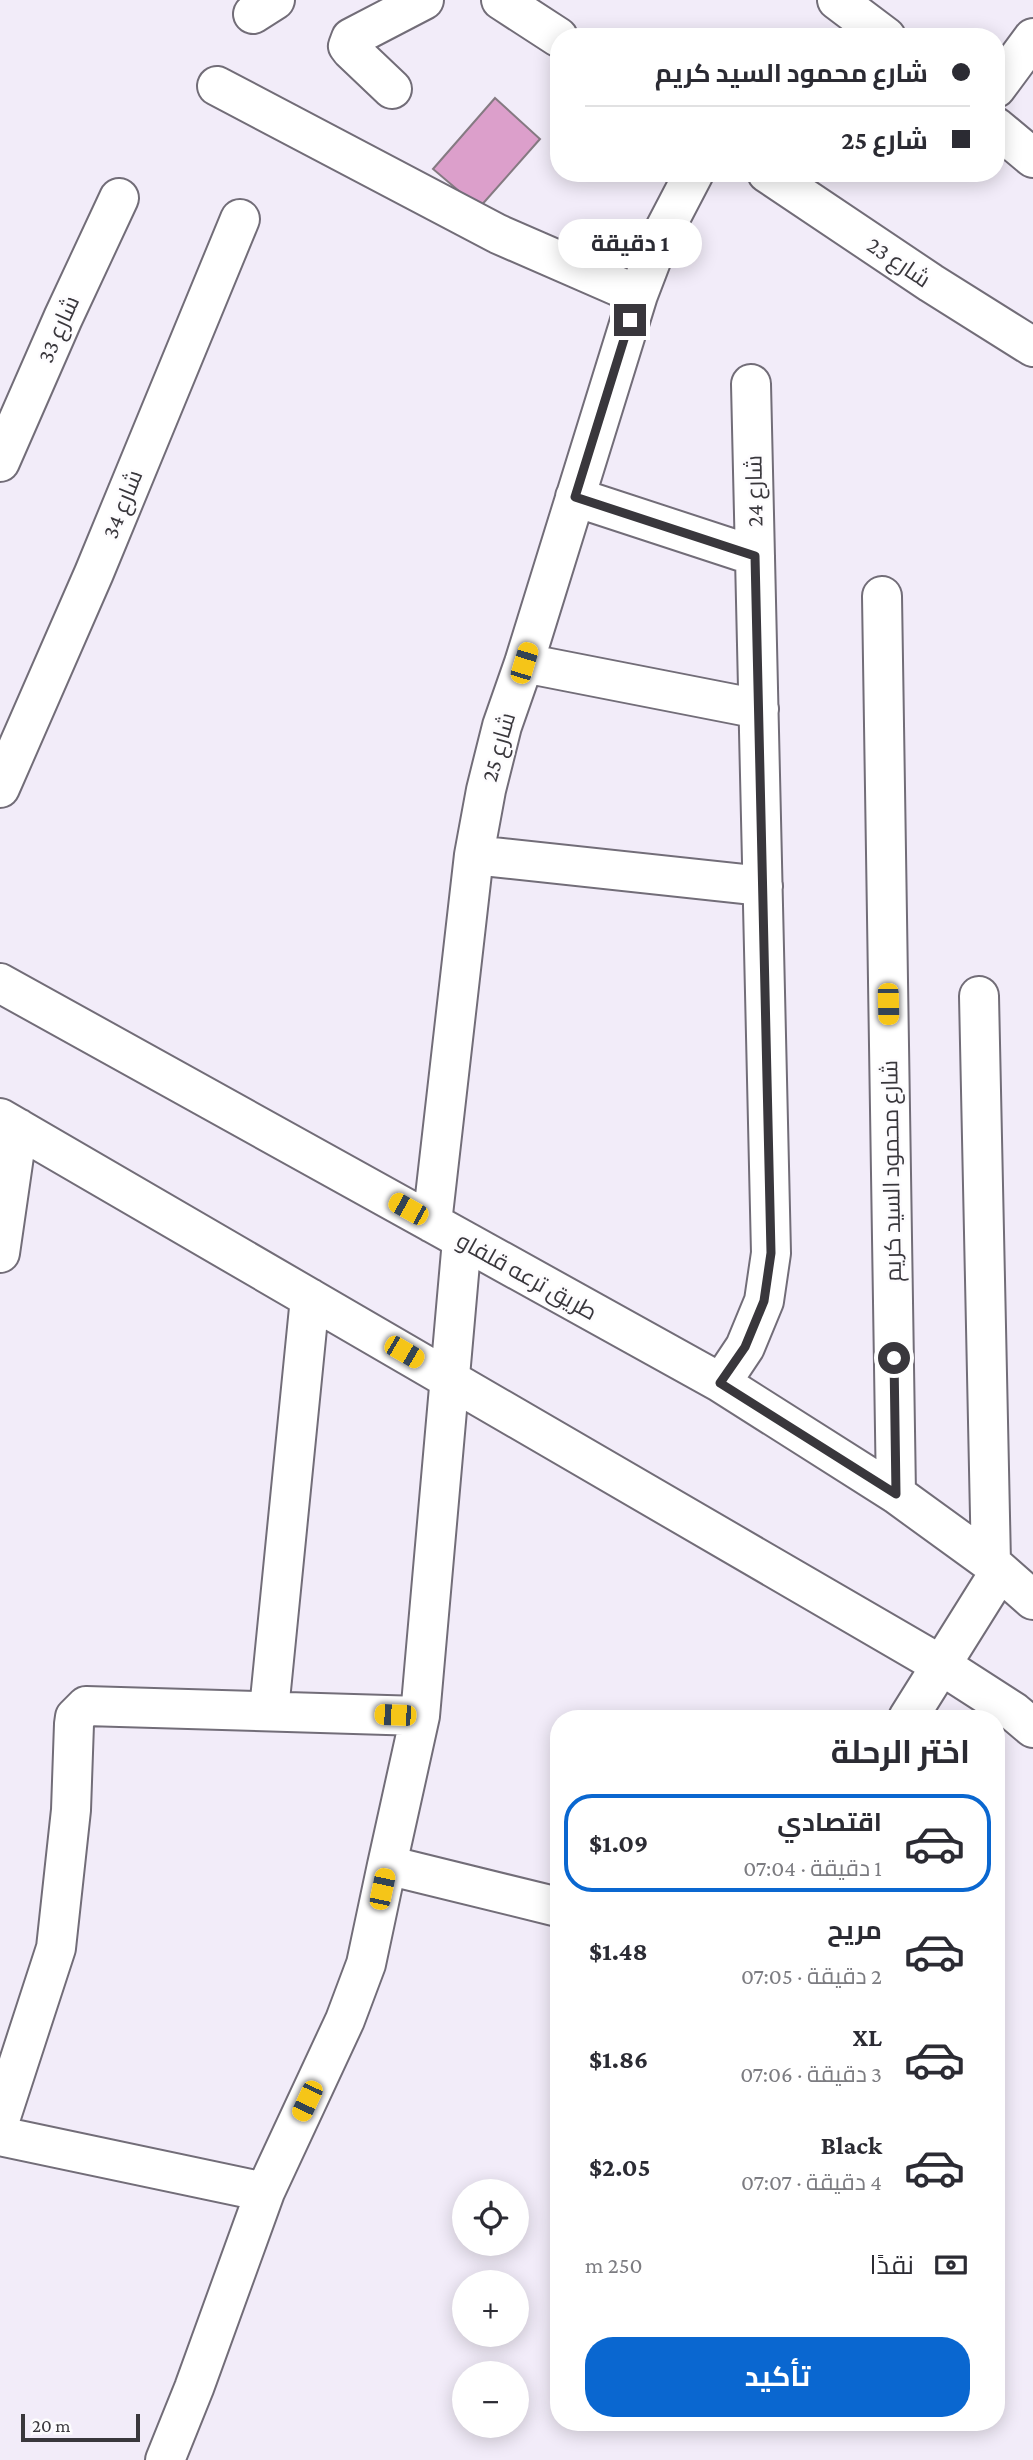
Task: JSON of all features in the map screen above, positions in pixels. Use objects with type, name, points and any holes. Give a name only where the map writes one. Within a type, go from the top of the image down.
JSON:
[{"type":"street","points":[[392,89],[351,50],[348,41],[424,0]]},
{"type":"street","points":[[501,0],[550,32]]},
{"type":"street","points":[[837,0],[874,28]]},
{"type":"street","points":[[1005,76],[1033,38]]},
{"type":"street","points":[[217,86],[498,234],[638,295]]},
{"type":"street","points":[[1005,135],[1033,158]]},
{"type":"street","name":"شارع 25","points":[[165,2460],[265,2192],[345,2020],[366,1964],[420,1716],[450,1380],[447,1231],[474,855],[502,726],[638,295],[659,240],[689,182]]},
{"type":"street","name":"شارع 23","points":[[780,182],[931,283],[1033,347]]},
{"type":"street","name":"شارع 33","points":[[0,462],[119,198]]},
{"type":"street","name":"شارع 34","points":[[0,788],[94,573],[240,219]]},
{"type":"street","name":"شارع 24","points":[[720,1383],[745,1347],[764,1301],[771,1253],[751,384]]},
{"type":"street","points":[[575,497],[755,556]]},
{"type":"street","name":"شارع محمود السيد كريم","points":[[882,596],[896,1494]]},
{"type":"street","points":[[524,663],[759,709]]},
{"type":"street","points":[[474,855],[763,886]]},
{"type":"street","name":"طريق ترعه قلفاو","points":[[0,983],[720,1383],[896,1494],[1014,1577]]},
{"type":"street","points":[[913,1710],[941,1665],[1014,1577],[979,996]]},
{"type":"street","points":[[0,1254],[9,1123],[941,1665],[1014,1712],[1033,1728]]},
{"type":"street","points":[[269,1710],[310,1298]]},
{"type":"street","points":[[0,2120],[56,1948],[71,1810],[75,1717],[86,1706],[420,1716]]},
{"type":"street","points":[[387,1865],[550,1905]]},
{"type":"street","points":[[0,2136],[265,2192]]},
{"type":"building","points":[[495,98],[540,139],[479,208],[433,169]]},
{"type":"route","points":[[630,320],[575,497],[755,556],[771,1253],[764,1301],[745,1347],[720,1383],[896,1494],[894,1358]]}]
